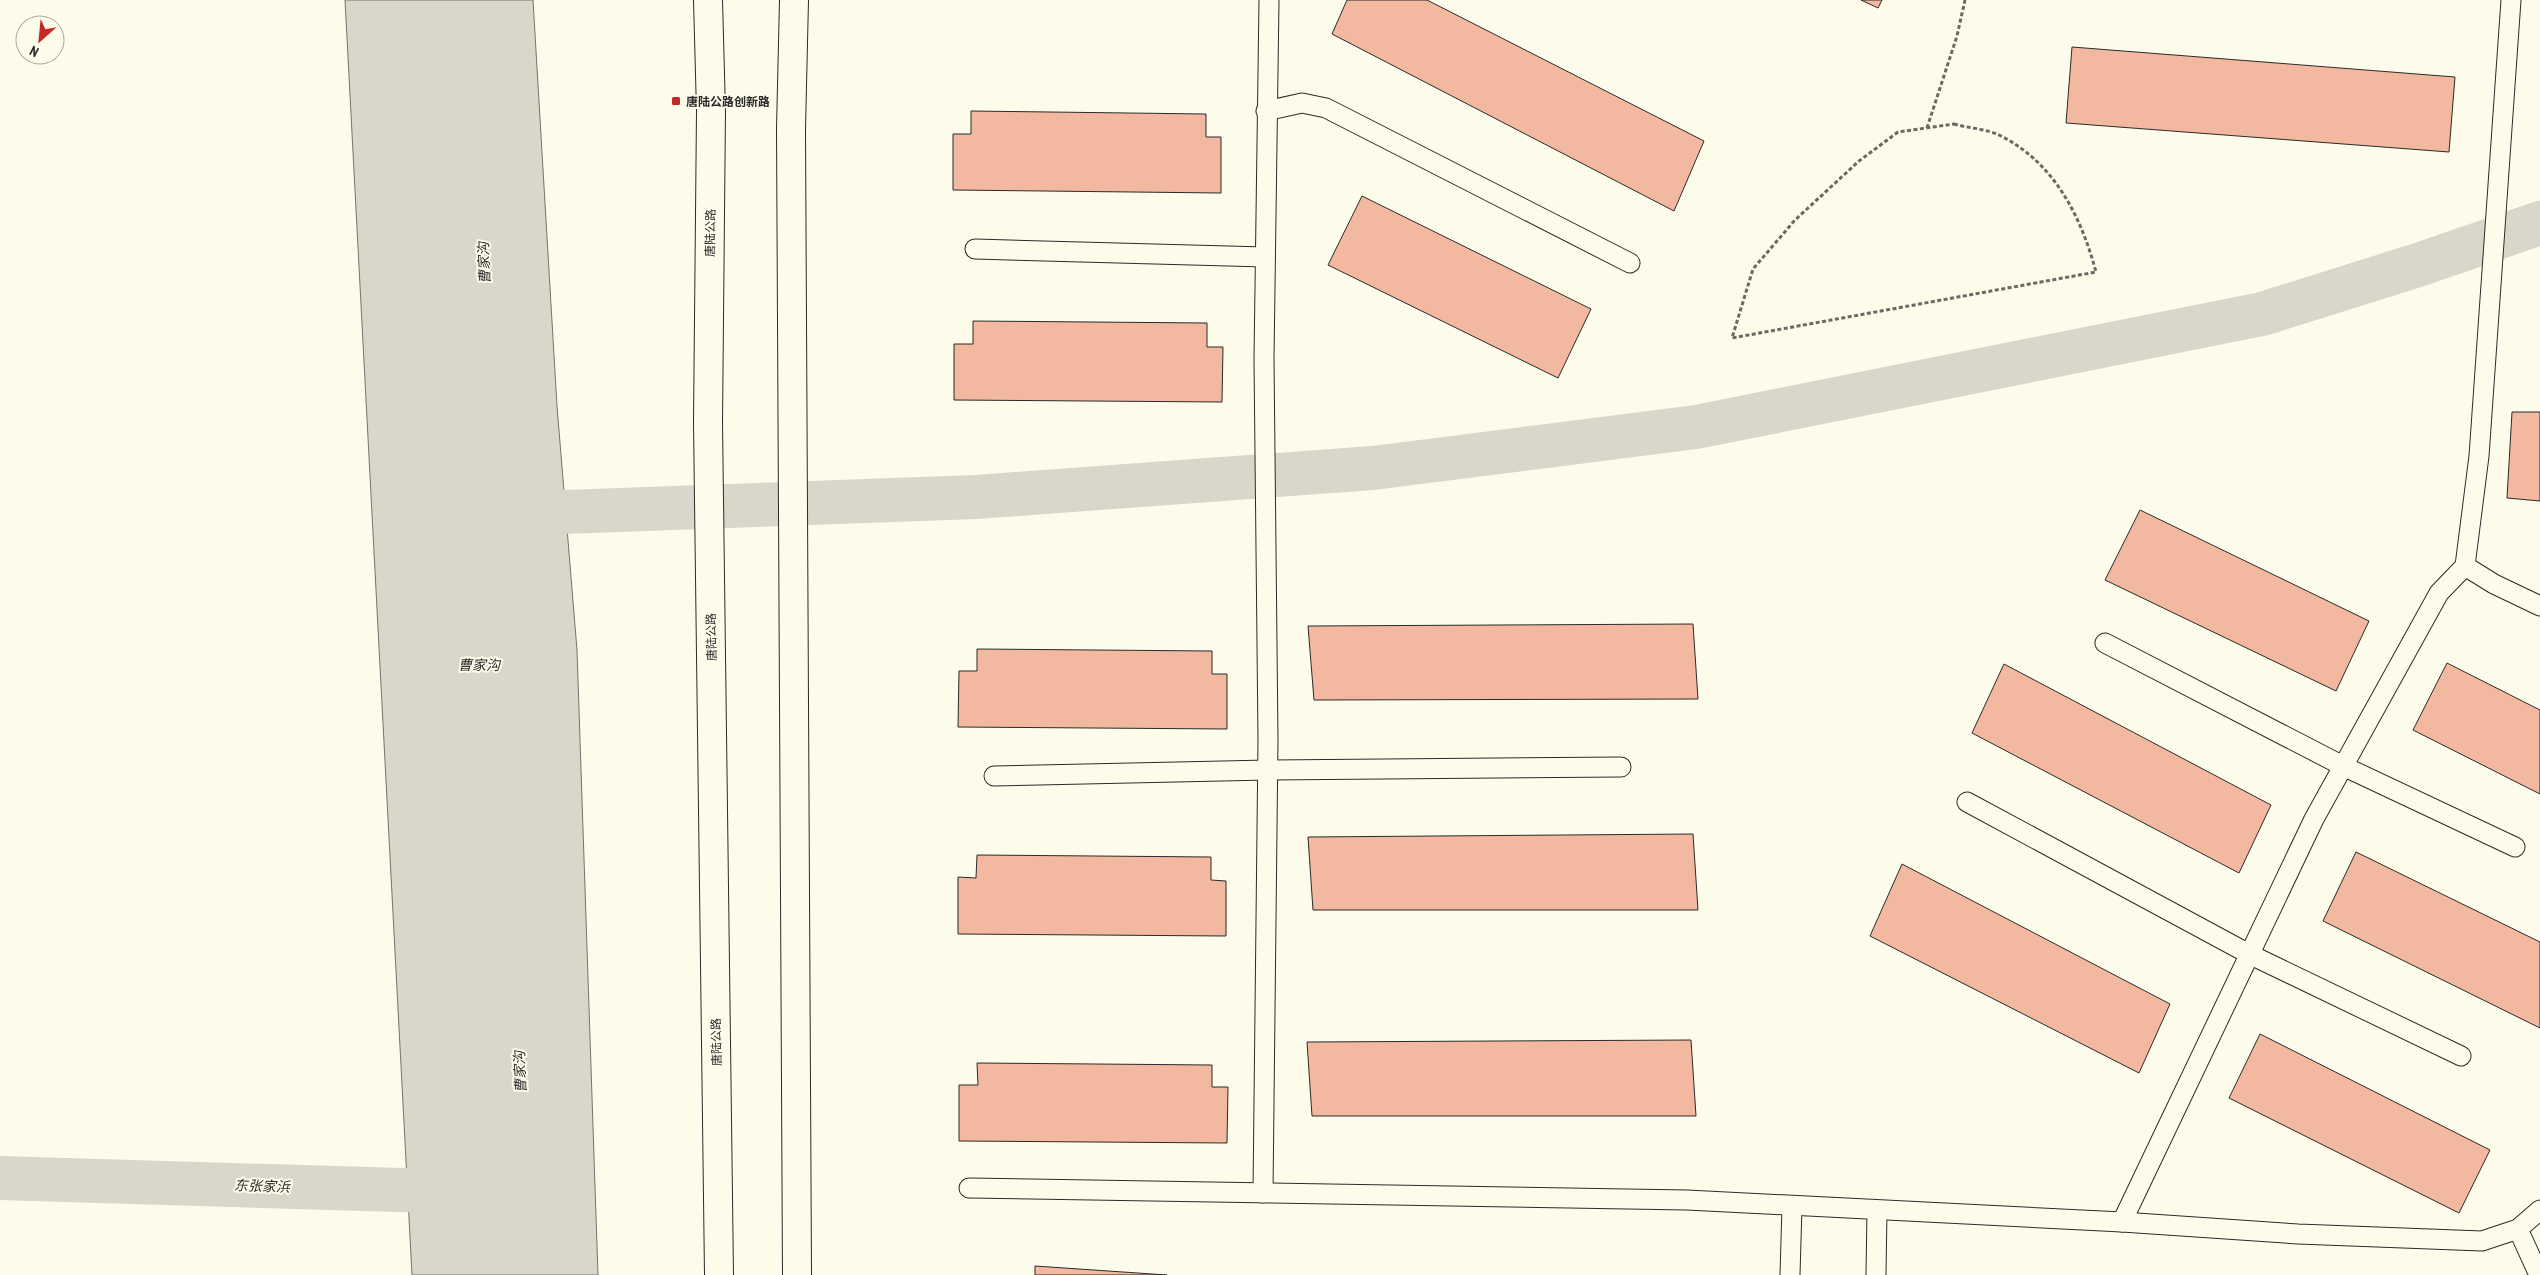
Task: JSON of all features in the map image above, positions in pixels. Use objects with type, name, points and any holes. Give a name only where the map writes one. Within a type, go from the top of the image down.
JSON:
[{"type":"main road","name":"唐陆公路","points":[[708,0],[711,111],[708,422],[719,1275]]},
{"type":"main road","points":[[794,0],[791,129],[797,1275]]},
{"type":"lane","points":[[1263,1193],[1268,770],[1264,359],[1269,0]]},
{"type":"lane","points":[[2122,1222],[2248,954],[2314,819],[2439,593],[2465,566],[2479,456],[2511,0]]},
{"type":"lane","points":[[1266,111],[1302,104],[1326,108],[1630,263]]},
{"type":"lane","points":[[975,250],[1265,257]]},
{"type":"lane","points":[[2465,566],[2494,584],[2540,606]]},
{"type":"lane","points":[[2106,643],[2343,766],[2515,847]]},
{"type":"lane","points":[[994,776],[1268,770],[1621,767]]},
{"type":"lane","points":[[1967,802],[2248,954],[2461,1056]]},
{"type":"lane","points":[[969,1188],[1677,1200],[2122,1222],[2298,1234],[2482,1241],[2518,1229],[2540,1210]]},
{"type":"lane","points":[[1790,1275],[1792,1206]]},
{"type":"lane","points":[[1876,1275],[1877,1211]]},
{"type":"lane","points":[[2518,1229],[2539,1275]]},
{"type":"path","points":[[1927,128],[1957,36],[1965,0]]},
{"type":"path","points":[[1954,124],[1998,134],[2034,158],[2069,200],[2087,238],[2096,272],[1732,338],[1753,269],[1795,220],[1859,161],[1898,132],[1927,128],[1954,124]]},
{"type":"water","name":"曹家沟","points":[[345,0],[533,0],[557,406],[577,650],[598,1275],[412,1275]]},
{"type":"building","points":[[1347,0],[1427,0],[1704,141],[1674,211],[1332,34]]},
{"type":"building","points":[[1861,0],[1882,0],[1878,8]]},
{"type":"building","points":[[2072,47],[2455,77],[2449,152],[2066,123]]},
{"type":"building","points":[[971,111],[1206,114],[1206,137],[1221,137],[1221,193],[953,190],[953,134],[971,134]]},
{"type":"building","points":[[1362,196],[1591,309],[1558,378],[1328,265]]},
{"type":"building","points":[[973,321],[1207,323],[1207,347],[1223,347],[1222,402],[954,400],[954,344],[973,344]]},
{"type":"building","points":[[2512,412],[2540,412],[2540,501],[2507,498]]},
{"type":"building","points":[[2140,510],[2369,621],[2336,691],[2105,580]]},
{"type":"building","points":[[1693,624],[1698,699],[1314,700],[1308,626]]},
{"type":"building","points":[[977,649],[1212,651],[1212,674],[1227,674],[1227,729],[958,727],[959,671],[977,671]]},
{"type":"building","points":[[2447,663],[2540,710],[2540,794],[2413,730]]},
{"type":"building","points":[[2004,664],[2271,805],[2239,873],[1972,733]]},
{"type":"building","points":[[1693,834],[1698,910],[1313,910],[1308,837]]},
{"type":"building","points":[[2356,852],[2540,942],[2540,1028],[2323,921]]},
{"type":"building","points":[[977,855],[1211,857],[1211,880],[1226,881],[1226,936],[958,934],[958,877],[976,878]]},
{"type":"building","points":[[1902,864],[2170,1004],[2139,1073],[1870,936]]},
{"type":"building","points":[[2260,1034],[2490,1150],[2459,1213],[2229,1098]]},
{"type":"building","points":[[1691,1040],[1696,1116],[1312,1116],[1307,1042]]},
{"type":"building","points":[[977,1063],[1212,1065],[1212,1087],[1228,1087],[1227,1143],[959,1141],[959,1085],[978,1085]]},
{"type":"building","points":[[1035,1266],[1167,1275],[1035,1275]]},
{"type":"waterway","points":[[506,514],[976,497],[1373,468],[1696,427],[2262,314],[2418,265],[2540,223]]},
{"type":"waterway","name":"东张家浜","points":[[0,1178],[466,1192]]},
{"type":"place","name":"唐陆公路创新路","points":[[676,101]]}]
